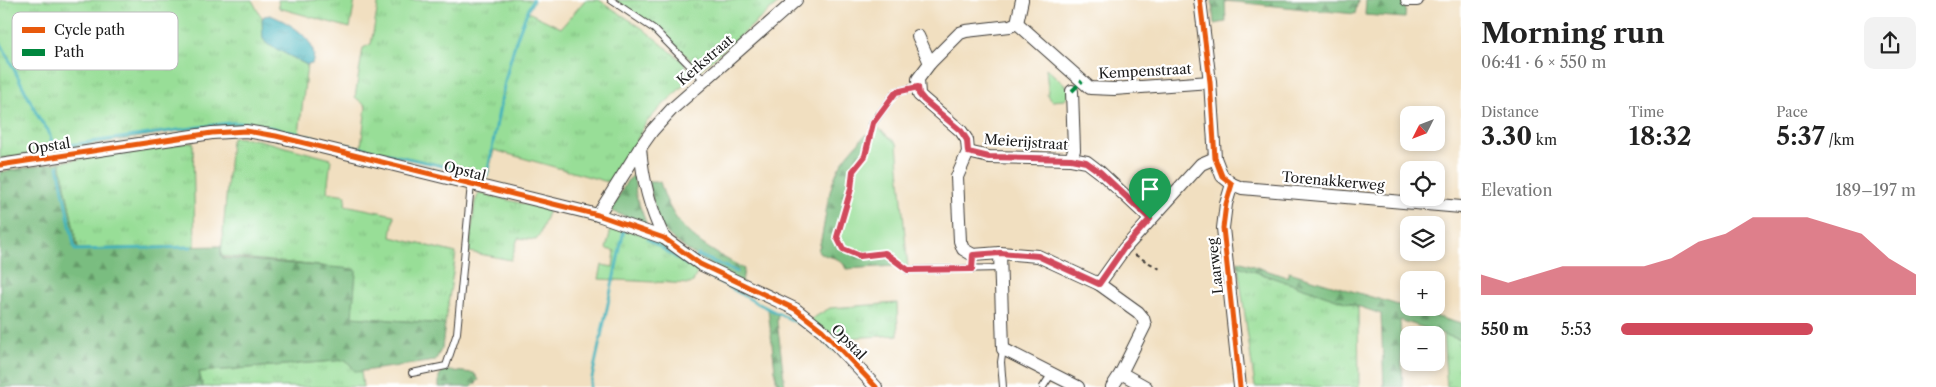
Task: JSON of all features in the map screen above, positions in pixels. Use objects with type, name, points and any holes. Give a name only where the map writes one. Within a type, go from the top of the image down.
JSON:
[{"type":"street","name":"Kerkstraat","points":[[598,215],[640,148],[672,109],[796,0]]},
{"type":"street","points":[[1022,0],[1017,23],[1010,26],[960,33],[930,63],[918,79],[919,94],[961,131],[967,140],[968,152],[957,177],[960,241],[963,248],[973,255],[1000,253],[1038,256],[1099,284],[1138,312],[1143,318],[1145,325],[1143,331],[1112,387]]},
{"type":"street","points":[[1200,0],[1210,82],[1215,158],[1222,176],[1232,184]]},
{"type":"street","points":[[1406,0],[1417,0]]},
{"type":"street","name":"Kempenstraat","points":[[1017,23],[1090,88],[1114,89],[1210,82]]},
{"type":"street","points":[[918,36],[930,63]]},
{"type":"street","points":[[1071,159],[1074,150],[1072,91]]},
{"type":"street","name":"Opstal","points":[[0,165],[212,133],[246,130],[598,215],[664,238],[700,264],[795,309],[822,330],[876,387]]},
{"type":"street","points":[[640,148],[642,178],[653,216],[664,238]]},
{"type":"street","name":"Meierijstraat","points":[[968,152],[989,157],[1071,159],[1086,162],[1100,172],[1150,219]]},
{"type":"street","points":[[1099,284],[1124,248],[1150,219],[1201,164],[1215,158]]},
{"type":"street","name":"Torenakkerweg","points":[[1232,184],[1242,188],[1461,207]]},
{"type":"street","name":"Laarweg","points":[[1232,184],[1226,204],[1223,228],[1240,387]]},
{"type":"street","points":[[1000,253],[1003,349],[1078,387]]},
{"type":"street","points":[[1121,373],[1146,387]]},
{"type":"lane","points":[[611,0],[654,29],[704,80]]},
{"type":"lane","points":[[873,123],[896,92],[918,87]]},
{"type":"lane","points":[[412,372],[446,366],[457,333],[472,184]]},
{"type":"lane","points":[[972,269],[973,255]]},
{"type":"lane","points":[[908,270],[1000,268]]},
{"type":"lane","points":[[1003,349],[1001,362],[1003,387]]},
{"type":"lane","points":[[1043,387],[1052,373]]},
{"type":"path","points":[[873,123],[865,156],[853,171],[851,189],[837,237],[843,249],[860,256],[885,253],[908,270]]},
{"type":"path","points":[[1124,248],[1162,270]]},
{"type":"green space","points":[[0,0],[252,0],[263,18],[267,44],[307,65],[299,134],[257,125],[198,128],[0,159]]},
{"type":"green space","points":[[278,0],[355,0],[350,28],[279,8]]},
{"type":"green space","points":[[379,0],[534,0],[528,12],[561,28],[585,0],[599,0],[642,28],[680,59],[694,75],[645,124],[615,184],[494,150],[488,175],[361,147],[366,106],[355,97],[363,48],[371,44]]},
{"type":"green space","points":[[615,0],[782,0],[700,70],[660,32]]},
{"type":"green space","points":[[1212,0],[1358,1],[1355,14],[1225,1],[1226,22],[1214,24]]},
{"type":"green space","points":[[1366,0],[1406,1],[1405,18],[1365,15]]},
{"type":"green space","points":[[1046,68],[1069,89],[1069,95],[1065,100],[1052,101],[1047,95]]},
{"type":"green space","points":[[873,123],[897,144],[908,270],[885,253],[860,256],[843,249],[837,237],[851,189],[853,171],[865,156]]},
{"type":"green space","points":[[866,134],[870,145],[869,149],[854,168],[852,189],[840,216],[836,238],[845,251],[852,255],[883,256],[890,259],[895,266],[846,269],[837,259],[818,251],[832,183],[845,158]]},
{"type":"green space","points":[[233,137],[259,140],[331,159],[327,192],[346,195],[345,205],[394,215],[391,237],[456,253],[445,324],[351,317],[356,273],[321,266],[221,256],[231,141]]},
{"type":"green space","points":[[193,142],[195,246],[78,249],[60,162]]},
{"type":"green space","points":[[60,162],[78,249],[221,246],[221,256],[224,258],[353,269],[356,270],[356,273],[352,317],[445,324],[442,348],[435,361],[356,372],[346,360],[199,372],[203,387],[0,387],[0,172]]},
{"type":"green space","points":[[634,175],[636,196],[647,225],[611,211],[627,181]]},
{"type":"green space","points":[[648,182],[660,182],[673,213],[692,235],[715,252],[744,269],[742,283],[684,248],[665,231],[658,219]]},
{"type":"green space","points":[[479,193],[549,210],[536,240],[518,238],[511,260],[469,252],[475,202]]},
{"type":"green space","points":[[612,225],[653,238],[699,268],[693,282],[690,284],[599,279],[602,265],[613,267],[615,251],[606,249]]},
{"type":"green space","points":[[1238,261],[1287,277],[1289,272],[1400,306],[1400,316],[1435,316],[1461,324],[1461,340],[1445,335],[1445,326],[1418,326],[1400,320],[1400,371],[1402,371],[1403,387],[1384,387],[1381,314],[1238,266]]},
{"type":"green space","points":[[1238,266],[1358,306],[1359,387],[1255,387]]},
{"type":"green space","points":[[897,303],[898,335],[830,339],[808,321],[830,308]]},
{"type":"green space","points":[[768,309],[778,315],[777,321],[785,387],[777,387]]},
{"type":"green space","points":[[1445,335],[1461,340],[1461,387],[1447,387]]},
{"type":"green space","points":[[346,360],[356,371],[361,371],[363,387],[203,387],[199,372]]},
{"type":"green space","points":[[443,370],[474,373],[479,380],[472,387],[439,387],[439,376]]},
{"type":"water","points":[[270,15],[293,27],[308,40],[314,56],[312,64],[307,65],[267,44],[263,39],[262,20],[264,16]]},
{"type":"waterway","points":[[343,144],[487,176],[509,63],[533,0]]},
{"type":"waterway","points":[[0,42],[12,65]]},
{"type":"waterway","points":[[14,70],[40,120],[48,130],[53,145],[62,146],[229,123],[251,123],[333,142]]},
{"type":"waterway","points":[[58,166],[75,250],[191,247]]},
{"type":"waterway","points":[[590,387],[624,230],[626,230]]},
{"type":"waterway","points":[[648,239],[684,263],[691,266],[693,264]]},
{"type":"waterway","points":[[696,258],[698,255],[737,272]]},
{"type":"waterway","points":[[706,274],[755,302],[810,329],[833,350]]},
{"type":"marked path","points":[[1072,91],[1082,81]]},
{"type":"cycle path","points":[[1200,0],[1210,82],[1215,158],[1222,176],[1232,184],[1226,204],[1223,228],[1240,387]]},
{"type":"cycle path","points":[[0,165],[212,133],[246,131],[276,136],[598,215],[664,238],[700,264],[795,309],[822,330],[876,387]]},
{"type":"route","points":[[918,87],[919,94],[924,100],[961,131],[967,140],[968,152],[989,157],[1071,159],[1086,162],[1100,172],[1150,219],[1124,248],[1099,284],[1038,256],[1000,253],[973,255],[972,269],[908,270],[885,253],[860,256],[843,249],[837,237],[851,189],[853,171],[865,156],[873,123],[896,92],[918,87]]}]
